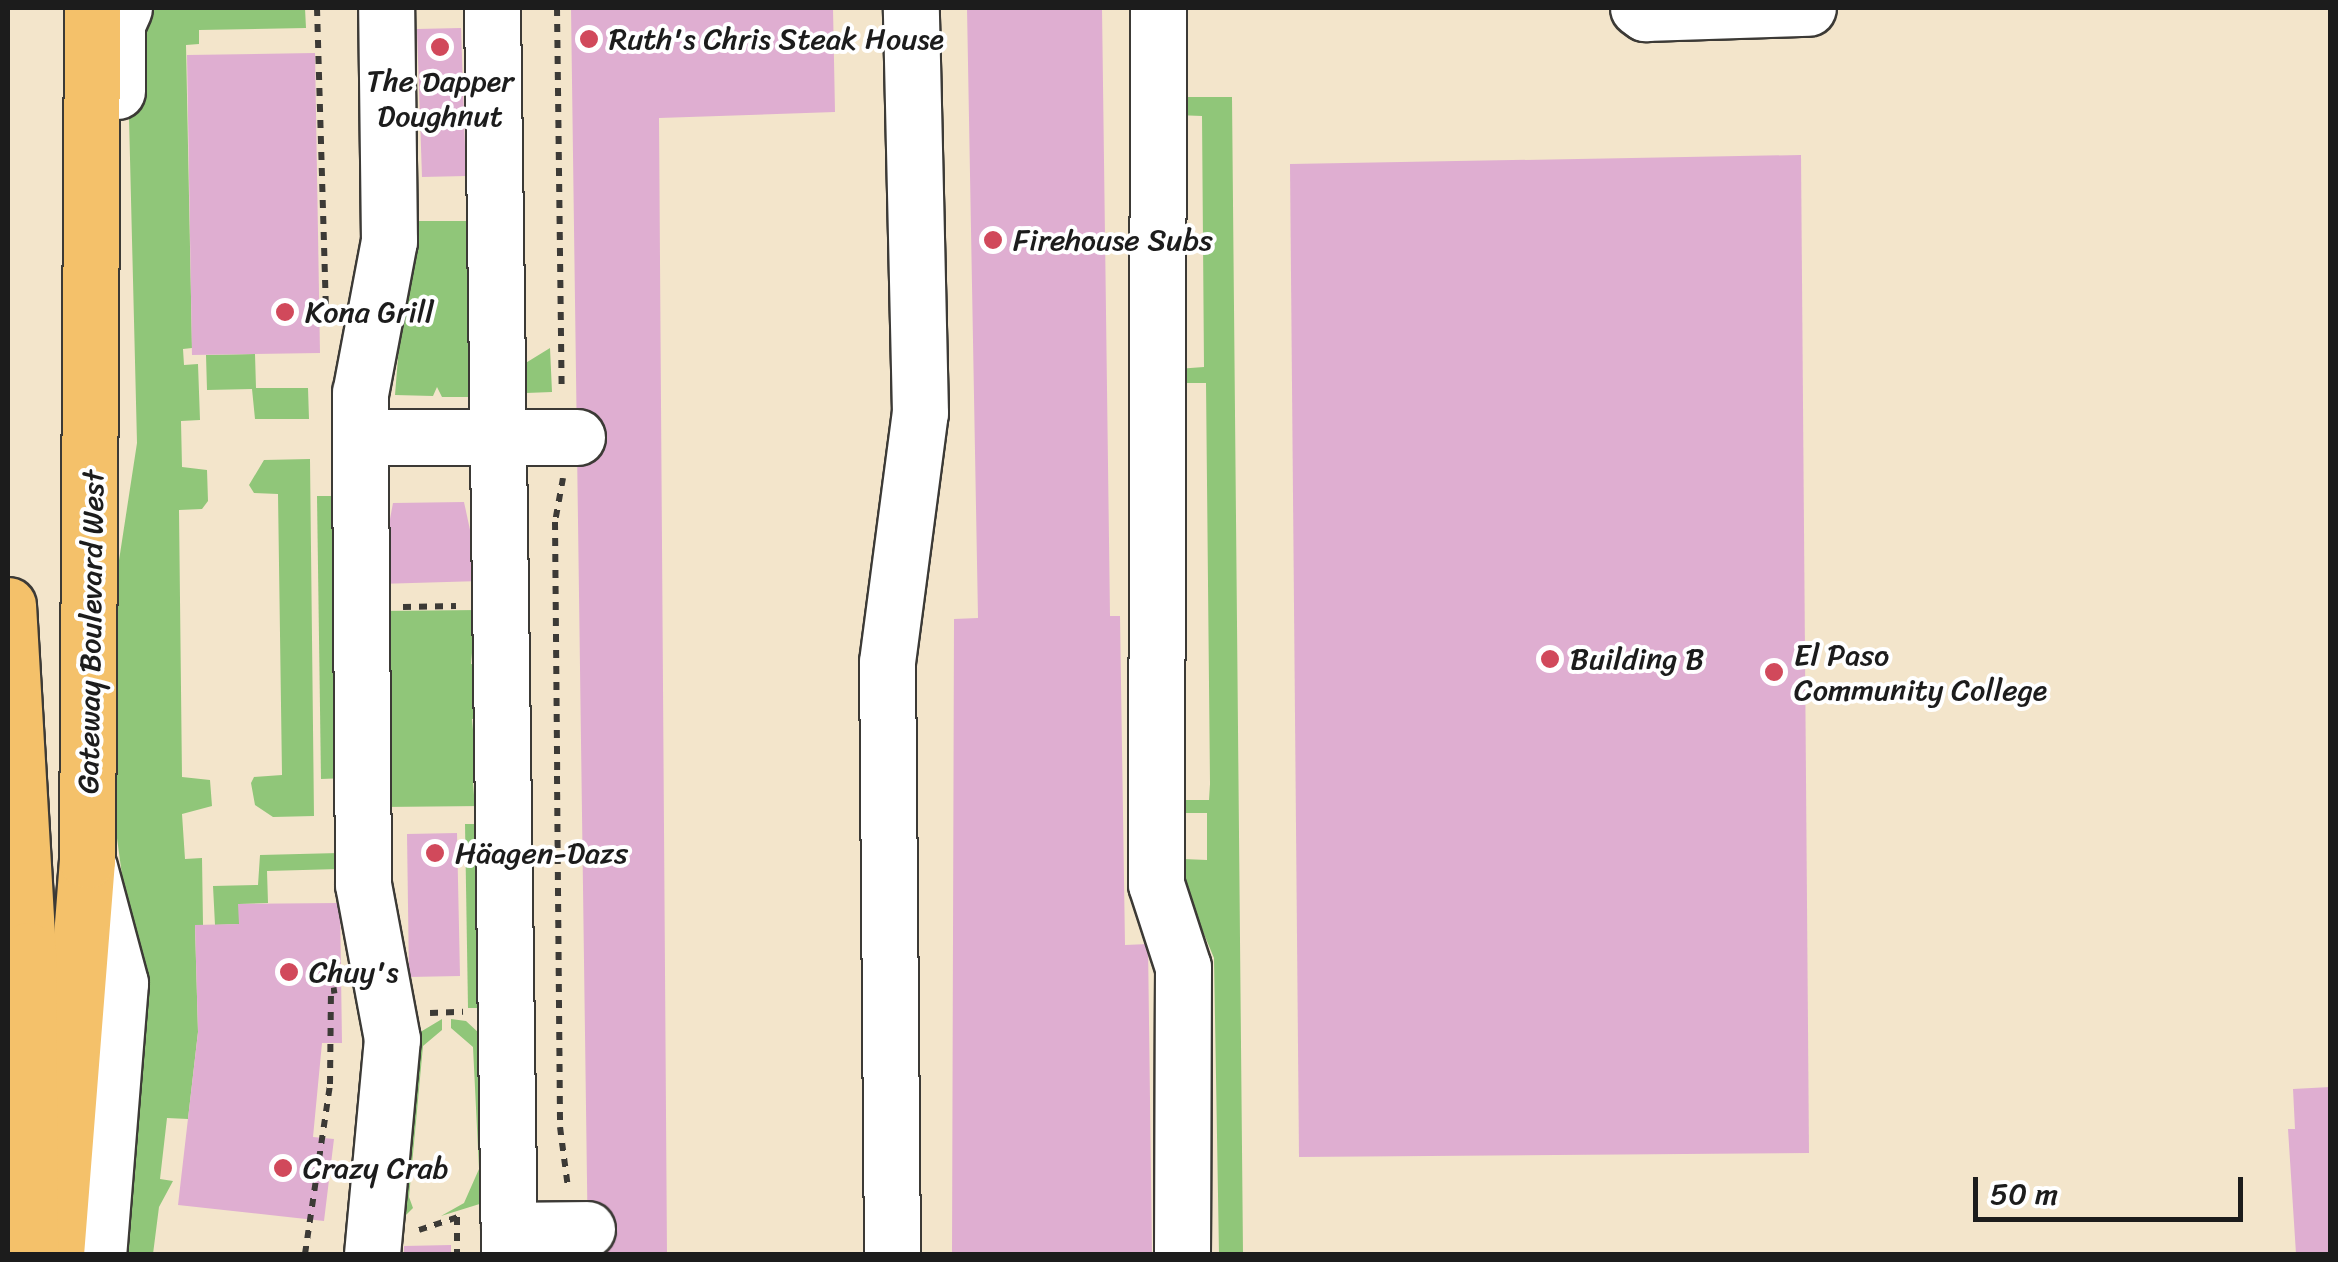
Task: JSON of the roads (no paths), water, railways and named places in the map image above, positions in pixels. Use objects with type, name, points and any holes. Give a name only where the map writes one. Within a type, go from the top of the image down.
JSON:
[{"type":"main road","name":"Gateway Boulevard West","points":[[56,1254],[87,860],[92,8]]},
{"type":"main road","points":[[8,606],[28,950],[30,1254]]},
{"type":"lane","points":[[93,211],[115,186],[117,24],[124,8]]},
{"type":"lane","points":[[386,8],[389,241],[361,371],[360,437],[363,884],[392,1038],[386,1245]]},
{"type":"lane","points":[[492,8],[500,437],[497,1232],[578,1217]]},
{"type":"lane","points":[[892,1254],[888,662],[920,413],[911,8]]},
{"type":"lane","points":[[1158,8],[1156,884],[1183,967],[1182,1254]]},
{"type":"lane","points":[[1638,8],[1808,8]]},
{"type":"lane","points":[[360,437],[500,437],[567,431]]},
{"type":"lane","points":[[87,860],[120,983],[98,1254]]},
{"type":"place","name":"Ruth's Chris Steak House","points":[[589,39]]},
{"type":"place","name":"The Dapper Doughnut","points":[[440,47]]},
{"type":"place","name":"Firehouse Subs","points":[[993,240]]},
{"type":"place","name":"Kona Grill","points":[[285,312]]},
{"type":"place","name":"Building B","points":[[1550,659]]},
{"type":"place","name":"El Paso Community College","points":[[1774,672]]},
{"type":"place","name":"Häagen-Dazs","points":[[435,853]]},
{"type":"place","name":"Chuy's","points":[[289,972]]},
{"type":"place","name":"Crazy Crab","points":[[283,1168]]}]
